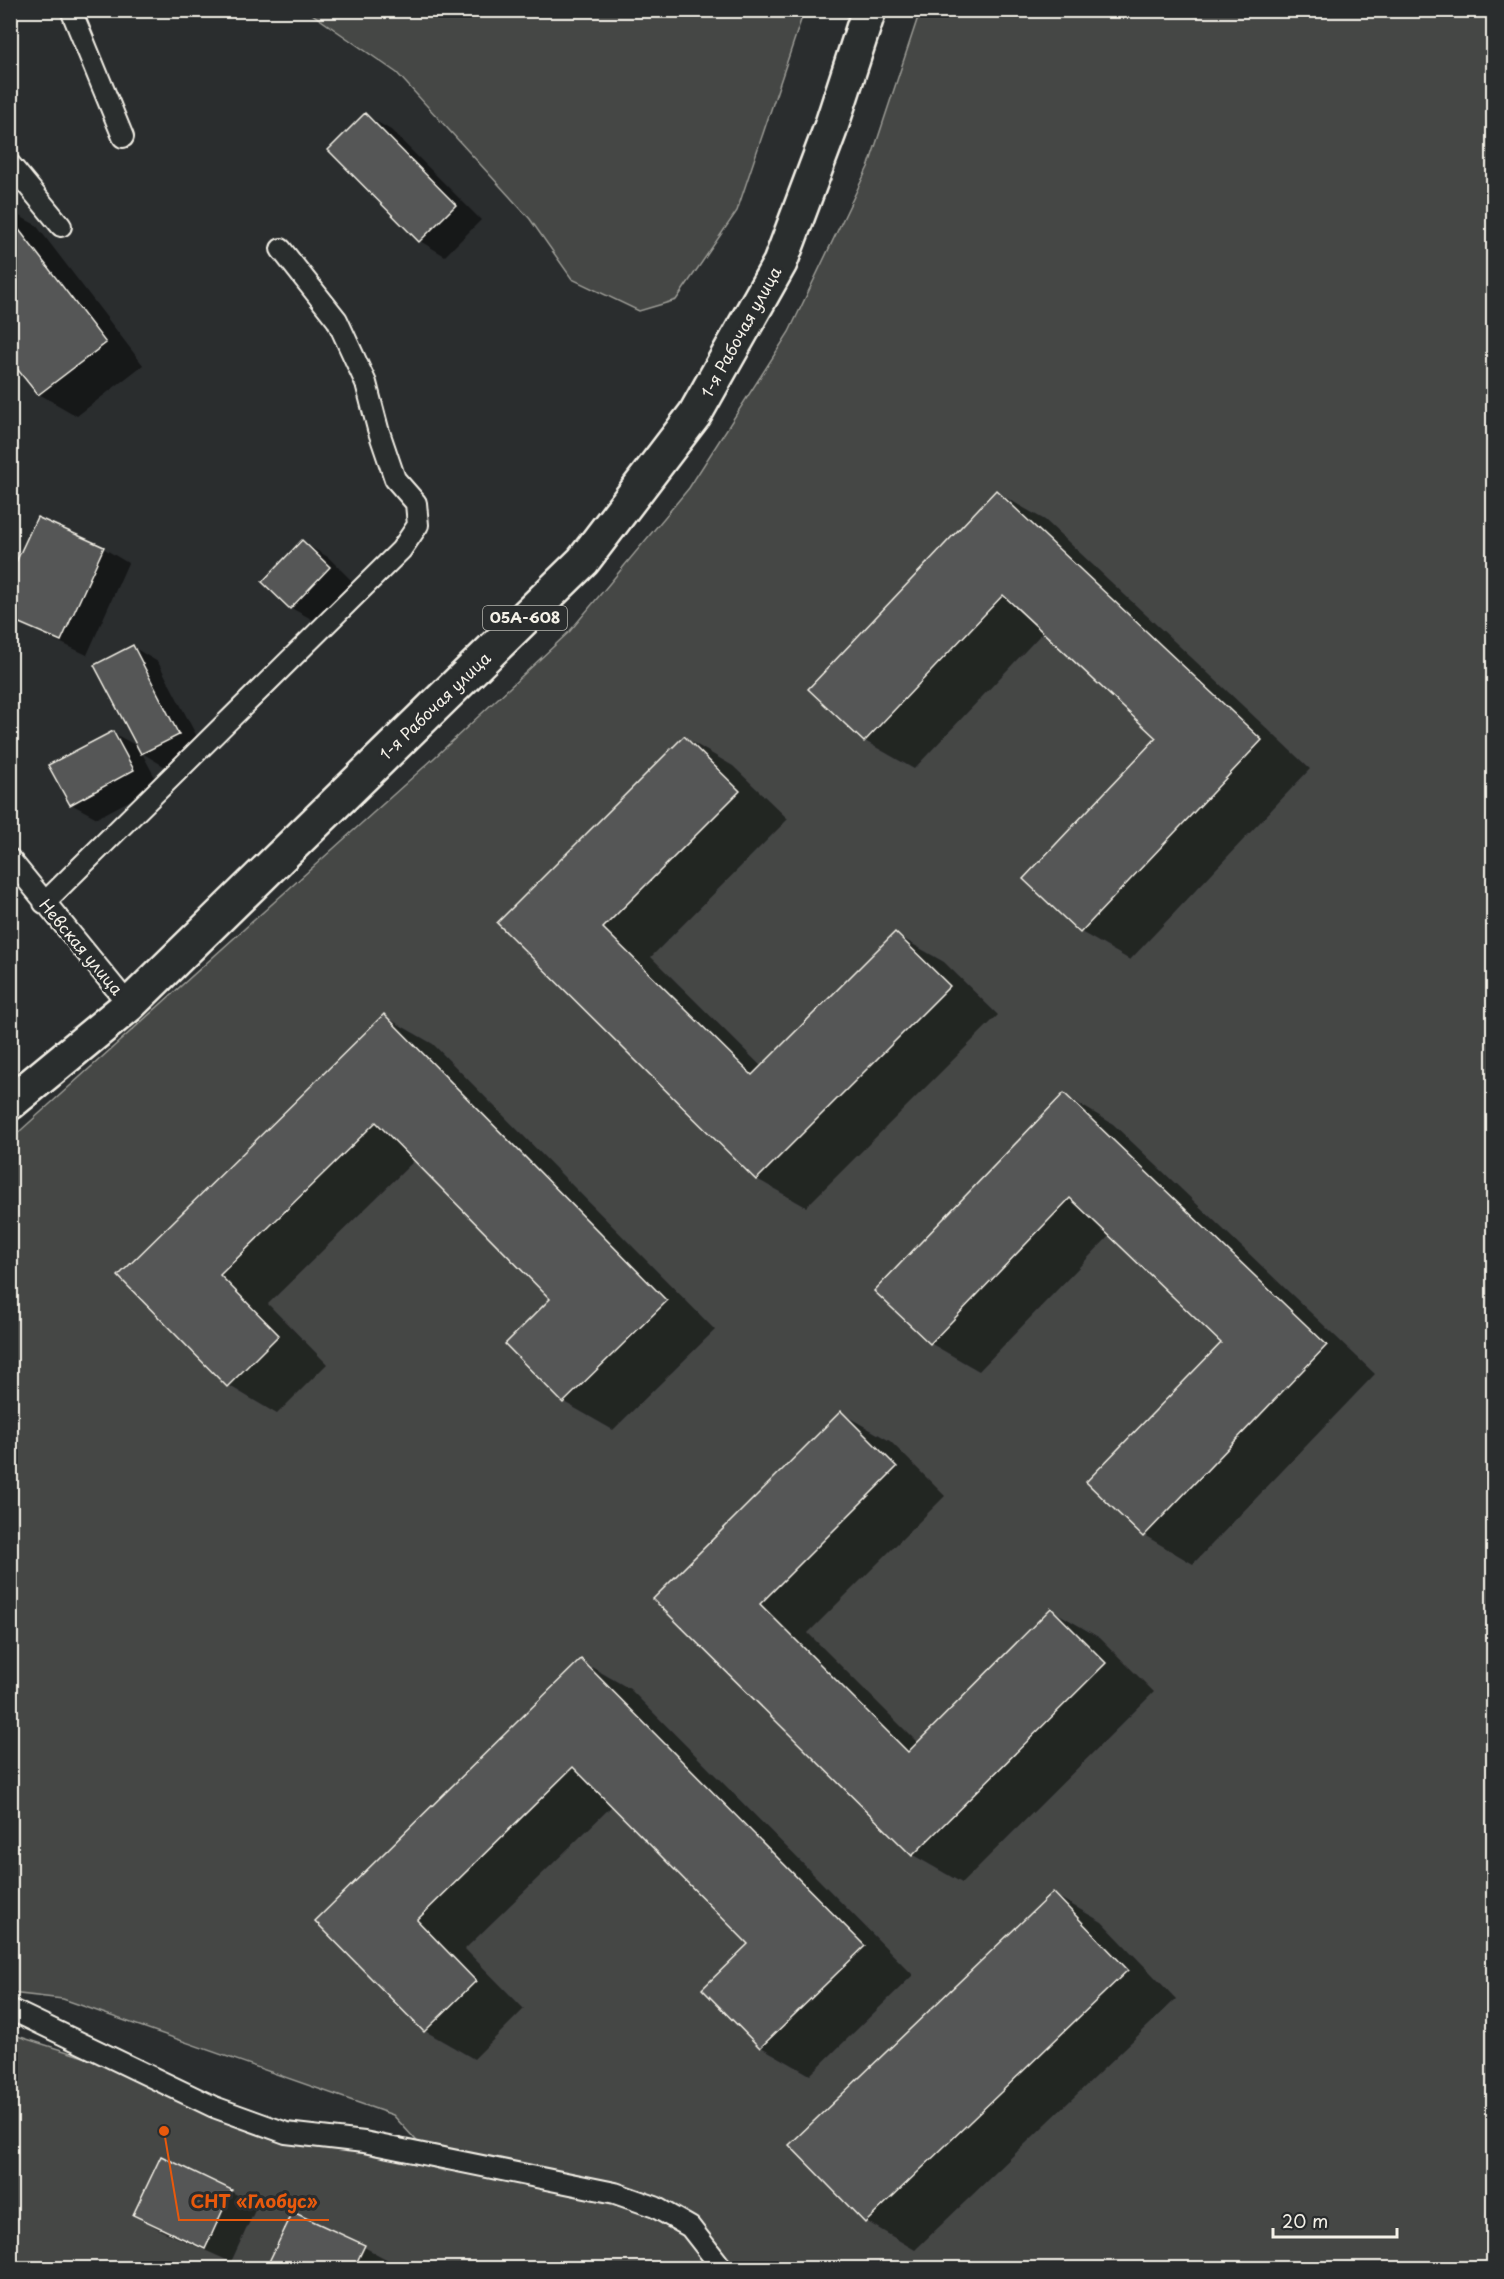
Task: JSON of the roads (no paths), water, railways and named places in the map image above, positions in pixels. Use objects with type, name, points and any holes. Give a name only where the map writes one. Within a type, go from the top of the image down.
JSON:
[{"type":"main road","name":"1-я Рабочая улица","points":[[10,1103],[129,1005],[583,561],[695,414],[780,263],[830,130],[869,10]]},
{"type":"lane","points":[[71,10],[123,137]]},
{"type":"lane","points":[[10,164],[61,226]]},
{"type":"lane","points":[[44,903],[401,550],[418,525],[416,503],[395,479],[378,429],[366,383],[337,320],[281,249]]},
{"type":"lane","name":"Невская улица","points":[[10,860],[129,1005]]},
{"type":"lane","points":[[10,2009],[214,2107],[286,2133],[364,2142],[615,2193],[655,2207],[690,2227],[722,2268]]},
{"type":"place","name":"СНТ «Глобус»","points":[[164,2131]]}]
